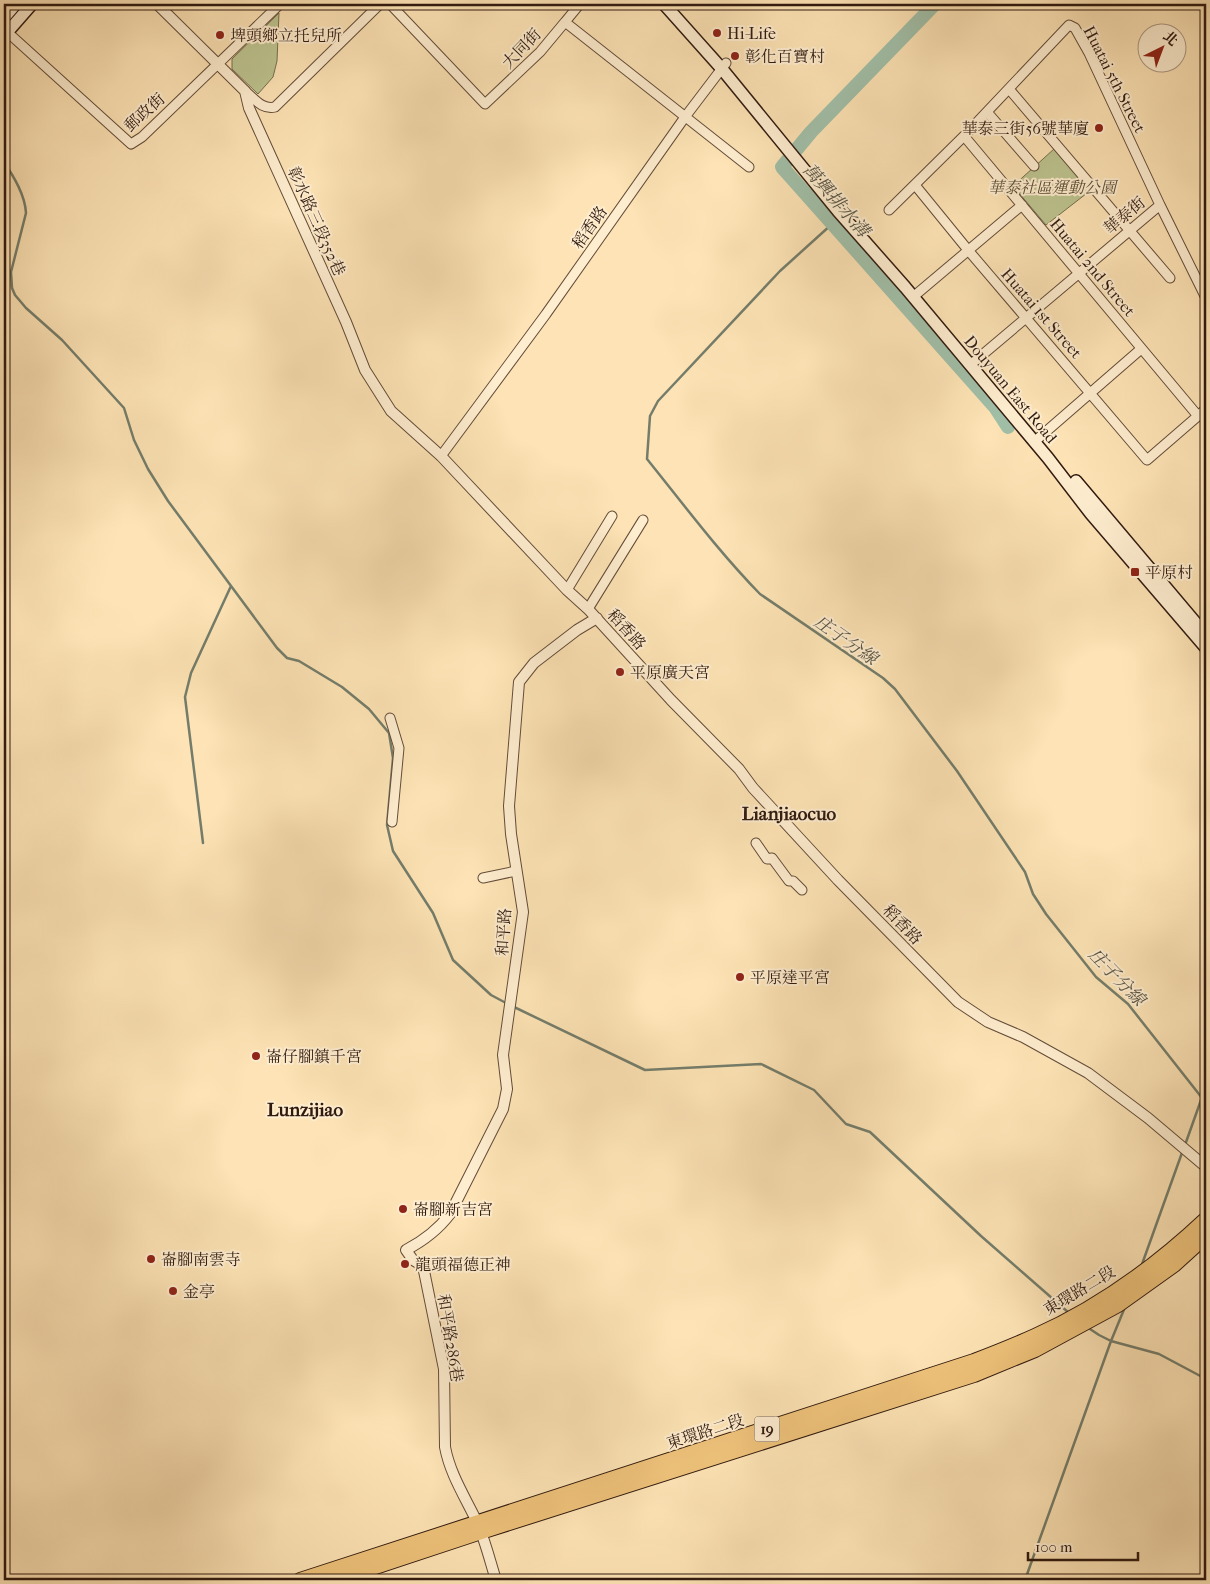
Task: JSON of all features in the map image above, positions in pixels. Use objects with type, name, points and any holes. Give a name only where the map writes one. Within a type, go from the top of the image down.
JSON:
[{"type":"main road","points":[[4,18],[16,4]]},
{"type":"main road","points":[[5,32],[32,4]]},
{"type":"main road","points":[[664,4],[724,66]]},
{"type":"main road","points":[[674,4],[724,66]]},
{"type":"main road","name":"Douyuan East Road","points":[[724,66],[1037,440],[1206,634]]},
{"type":"main road","name":"Douyuan East Road","points":[[1037,440],[1092,514],[1206,648]]},
{"type":"main road","name":"東環路二段","points":[[336,1580],[479,1527],[974,1361],[1036,1336],[1074,1316],[1133,1278],[1176,1247],[1206,1219]]},
{"type":"main road","name":"東環路二段","points":[[300,1580],[974,1375],[1035,1350],[1118,1305],[1174,1266],[1206,1236]]},
{"type":"street","name":"彰水路三段352巷","points":[[157,4],[245,91],[249,108],[346,322],[365,370],[390,411],[441,456]]},
{"type":"street","name":"郵政街","points":[[5,32],[131,144],[142,137],[280,4]]},
{"type":"street","points":[[245,91],[263,107],[268,109],[275,107],[380,4]]},
{"type":"street","name":"大同街","points":[[390,4],[485,104],[540,52],[565,22]]},
{"type":"street","points":[[579,5],[565,22],[749,167]]},
{"type":"street","name":"Huatai 5th Street","points":[[889,210],[964,136],[1069,25],[1075,28],[1089,53],[1206,298]]},
{"type":"street","name":"稻香路","points":[[724,66],[441,456],[567,590],[597,618],[671,700],[739,769],[753,788],[838,880],[958,1002],[988,1022],[1024,1037],[1088,1073],[1148,1118],[1206,1166]]},
{"type":"street","points":[[1009,89],[1170,278]]},
{"type":"street","points":[[987,112],[1034,166]]},
{"type":"street","name":"Huatai 2nd Street","points":[[964,136],[1198,416]]},
{"type":"street","name":"Huatai 1st Street","points":[[915,186],[1147,460],[1198,416]]},
{"type":"street","points":[[916,295],[1022,205]]},
{"type":"street","name":"華泰街","points":[[972,362],[1160,205]]},
{"type":"street","points":[[1037,440],[1141,349]]},
{"type":"street","points":[[1198,416],[1206,410]]},
{"type":"street","points":[[567,590],[612,516]]},
{"type":"street","points":[[588,609],[643,520]]},
{"type":"street","name":"和平路","points":[[406,1250],[422,1241],[444,1222],[450,1214],[503,1109],[507,1089],[503,1055],[511,1008],[522,912],[509,806],[519,682],[534,663],[577,630],[597,618]]},
{"type":"street","points":[[390,718],[399,748],[392,822]]},
{"type":"street","points":[[756,843],[767,859],[772,858],[789,881],[793,881],[802,890]]},
{"type":"street","points":[[483,878],[516,871]]},
{"type":"street","name":"和平路286巷","points":[[406,1250],[413,1260],[423,1266],[444,1369],[447,1456],[458,1487],[479,1527],[496,1580]]},
{"type":"green space","points":[[279,13],[277,61],[273,77],[258,94],[232,69],[232,59]]},
{"type":"green space","name":"華泰社區運動公園","points":[[1054,149],[1091,190],[1046,225],[1013,186]]},
{"type":"waterway","name":"萬興排水溝","points":[[935,4],[811,132],[782,167],[995,407],[1008,427]]},
{"type":"waterway","points":[[4,162],[21,193],[26,213],[11,272],[12,288],[15,295],[26,308],[62,340],[124,408],[134,440],[148,469],[168,501],[277,648],[287,658],[299,661],[342,687],[369,709],[389,733],[393,758],[387,825],[393,851],[433,913],[453,960],[491,995],[506,1003]]},
{"type":"waterway","name":"庄子分線","points":[[832,224],[780,271],[658,401],[650,416],[647,459],[716,545],[760,594],[883,678],[895,689],[957,771],[1025,872],[1033,894],[1046,914],[1096,977],[1128,1004],[1206,1103]]},
{"type":"waterway","points":[[203,843],[185,697],[191,673],[231,586]]},
{"type":"waterway","points":[[514,1007],[645,1070],[761,1064],[814,1090],[846,1124],[870,1132],[981,1236],[1069,1313]]},
{"type":"waterway","points":[[1185,1145],[1206,1086]]},
{"type":"waterway","points":[[1141,1267],[1183,1150]]},
{"type":"waterway","points":[[1025,1580],[1125,1307]]},
{"type":"waterway","points":[[1087,1327],[1111,1341],[1159,1354],[1206,1379]]},
{"type":"place","name":"Hi-Life","points":[[717,33]]},
{"type":"place","name":"埤頭鄉立托兒所","points":[[220,35]]},
{"type":"place","name":"彰化百寶村","points":[[735,56]]},
{"type":"place","name":"華泰三街56號華廈","points":[[1099,128]]},
{"type":"place","name":"平原村","points":[[1135,572]]},
{"type":"place","name":"平原廣天宮","points":[[620,672]]},
{"type":"place","name":"平原達平宮","points":[[740,977]]},
{"type":"place","name":"崙仔腳鎮千宮","points":[[256,1056]]},
{"type":"place","name":"崙腳新吉宮","points":[[403,1209]]},
{"type":"place","name":"崙腳南雲寺","points":[[151,1259]]},
{"type":"place","name":"龍頭福德正神","points":[[405,1264]]},
{"type":"place","name":"金亭","points":[[173,1291]]},
{"type":"district","name":"Lianjiaocuo","points":[[789,813]]},
{"type":"district","name":"Lunzijiao","points":[[305,1109]]}]
